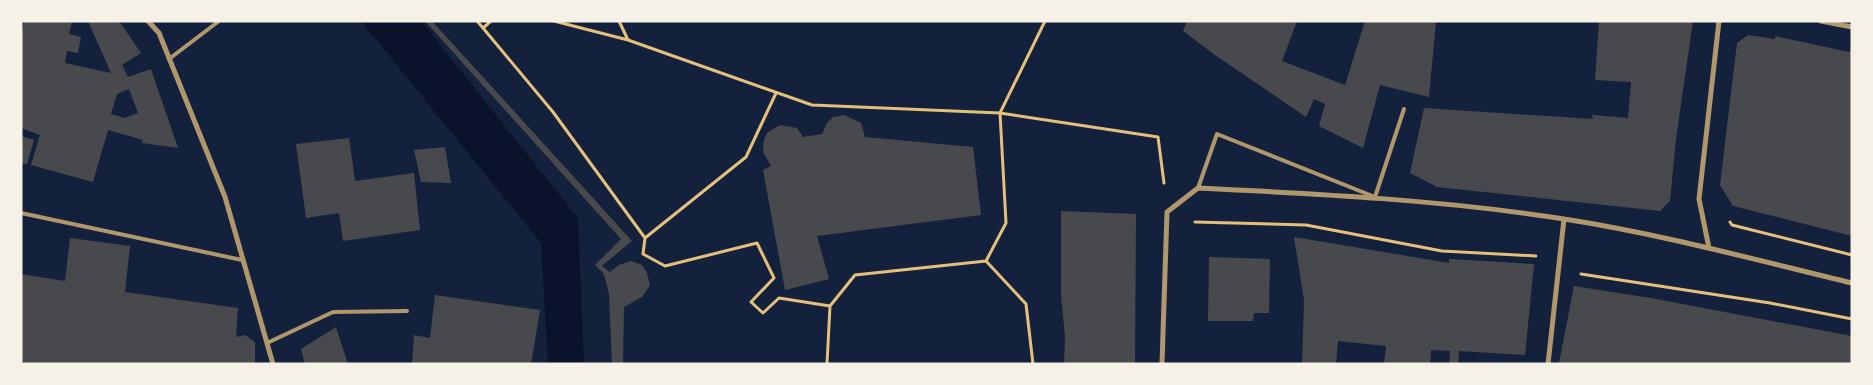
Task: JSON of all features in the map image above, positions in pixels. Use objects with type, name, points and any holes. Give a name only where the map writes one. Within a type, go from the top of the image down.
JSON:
[{"type":"street","points":[[148,21],[159,33],[225,197],[273,364]]},
{"type":"street","points":[[1709,248],[1698,199],[1719,21]]},
{"type":"street","points":[[1821,21],[1852,27]]},
{"type":"street","points":[[1162,364],[1167,212],[1198,188],[1375,197],[1564,219],[1709,248],[1852,283]]},
{"type":"street","points":[[1548,364],[1564,219]]},
{"type":"lane","points":[[169,59],[219,21]]},
{"type":"lane","points":[[1198,188],[1217,134],[1375,197],[1404,109]]},
{"type":"lane","points":[[21,213],[242,260]]},
{"type":"lane","points":[[267,343],[333,312],[407,311]]},
{"type":"path","points":[[477,21],[553,112],[645,238],[643,254],[666,266],[757,243],[774,278],[751,302],[762,312],[779,298],[830,306]]},
{"type":"path","points":[[484,28],[491,21]]},
{"type":"path","points":[[554,21],[628,40],[812,105],[1000,113],[1158,137],[1167,212]]},
{"type":"path","points":[[619,21],[628,40]]},
{"type":"path","points":[[986,261],[1006,224],[1000,113],[1045,21]]},
{"type":"path","points":[[645,238],[746,157],[776,93]]},
{"type":"path","points":[[1728,217],[1732,225],[1852,255]]},
{"type":"path","points":[[1193,222],[1306,225],[1442,251],[1560,258],[1568,260],[1572,273],[1770,303],[1852,319]]},
{"type":"path","points":[[827,364],[830,306],[855,276],[986,261]]},
{"type":"path","points":[[986,261],[1026,304],[1033,364]]},
{"type":"water","points":[[361,21],[421,21],[578,218],[584,364],[548,364],[541,243]]},
{"type":"building","points":[[24,21],[72,21],[69,34],[81,37],[78,53],[67,51],[65,63],[111,73],[88,21],[119,21],[141,53],[122,65],[128,77],[151,69],[178,148],[142,143],[143,140],[108,130],[93,182],[31,165],[40,135],[21,128],[21,35]],"holes":[[[129,89],[138,113],[125,118],[111,114],[117,94]]]},
{"type":"building","points":[[425,21],[432,21],[632,241],[602,266],[610,272],[619,265],[631,261],[642,265],[647,273],[650,285],[642,297],[624,307],[623,364],[612,364],[609,294],[604,274],[595,265],[621,239]]},
{"type":"building","points":[[1187,21],[1297,21],[1282,61],[1345,85],[1365,21],[1436,21],[1429,97],[1380,85],[1363,148],[1319,126],[1325,104],[1314,99],[1306,117],[1183,31]]},
{"type":"building","points":[[1599,21],[1693,21],[1676,139],[1670,201],[1660,211],[1437,187],[1410,173],[1424,108],[1593,119],[1592,115],[1628,118],[1631,82],[1595,80]]},
{"type":"building","points":[[1748,35],[1775,39],[1775,36],[1849,52],[1852,49],[1852,236],[1733,206],[1720,185],[1737,43]]},
{"type":"building","points":[[844,115],[861,123],[865,137],[973,147],[981,215],[817,236],[829,279],[785,290],[763,170],[771,166],[763,152],[764,139],[768,132],[780,125],[797,128],[803,137],[822,134],[827,123],[833,117]]},
{"type":"building","points":[[21,136],[34,140],[27,164],[21,163]]},
{"type":"building","points":[[349,138],[355,181],[414,173],[420,230],[343,241],[339,213],[306,218],[296,144]]},
{"type":"building","points":[[445,147],[451,183],[421,182],[414,150]]},
{"type":"building","points":[[1061,211],[1136,214],[1135,364],[1064,364],[1065,337],[1061,295]]},
{"type":"building","points":[[1294,237],[1449,263],[1449,259],[1534,264],[1525,355],[1459,351],[1458,364],[1449,364],[1450,351],[1431,350],[1430,364],[1384,364],[1386,346],[1338,341],[1336,364],[1302,364],[1304,300]]},
{"type":"building","points":[[70,238],[130,246],[125,292],[238,308],[236,337],[245,335],[255,342],[255,364],[21,364],[21,274],[65,281]]},
{"type":"building","points":[[1209,257],[1270,259],[1269,313],[1254,313],[1253,321],[1208,321]]},
{"type":"building","points":[[1574,286],[1651,298],[1852,336],[1852,364],[1559,363]]},
{"type":"building","points":[[435,295],[540,310],[531,364],[412,364],[414,335],[430,338]]},
{"type":"building","points":[[336,327],[348,364],[305,364],[301,349]]}]
